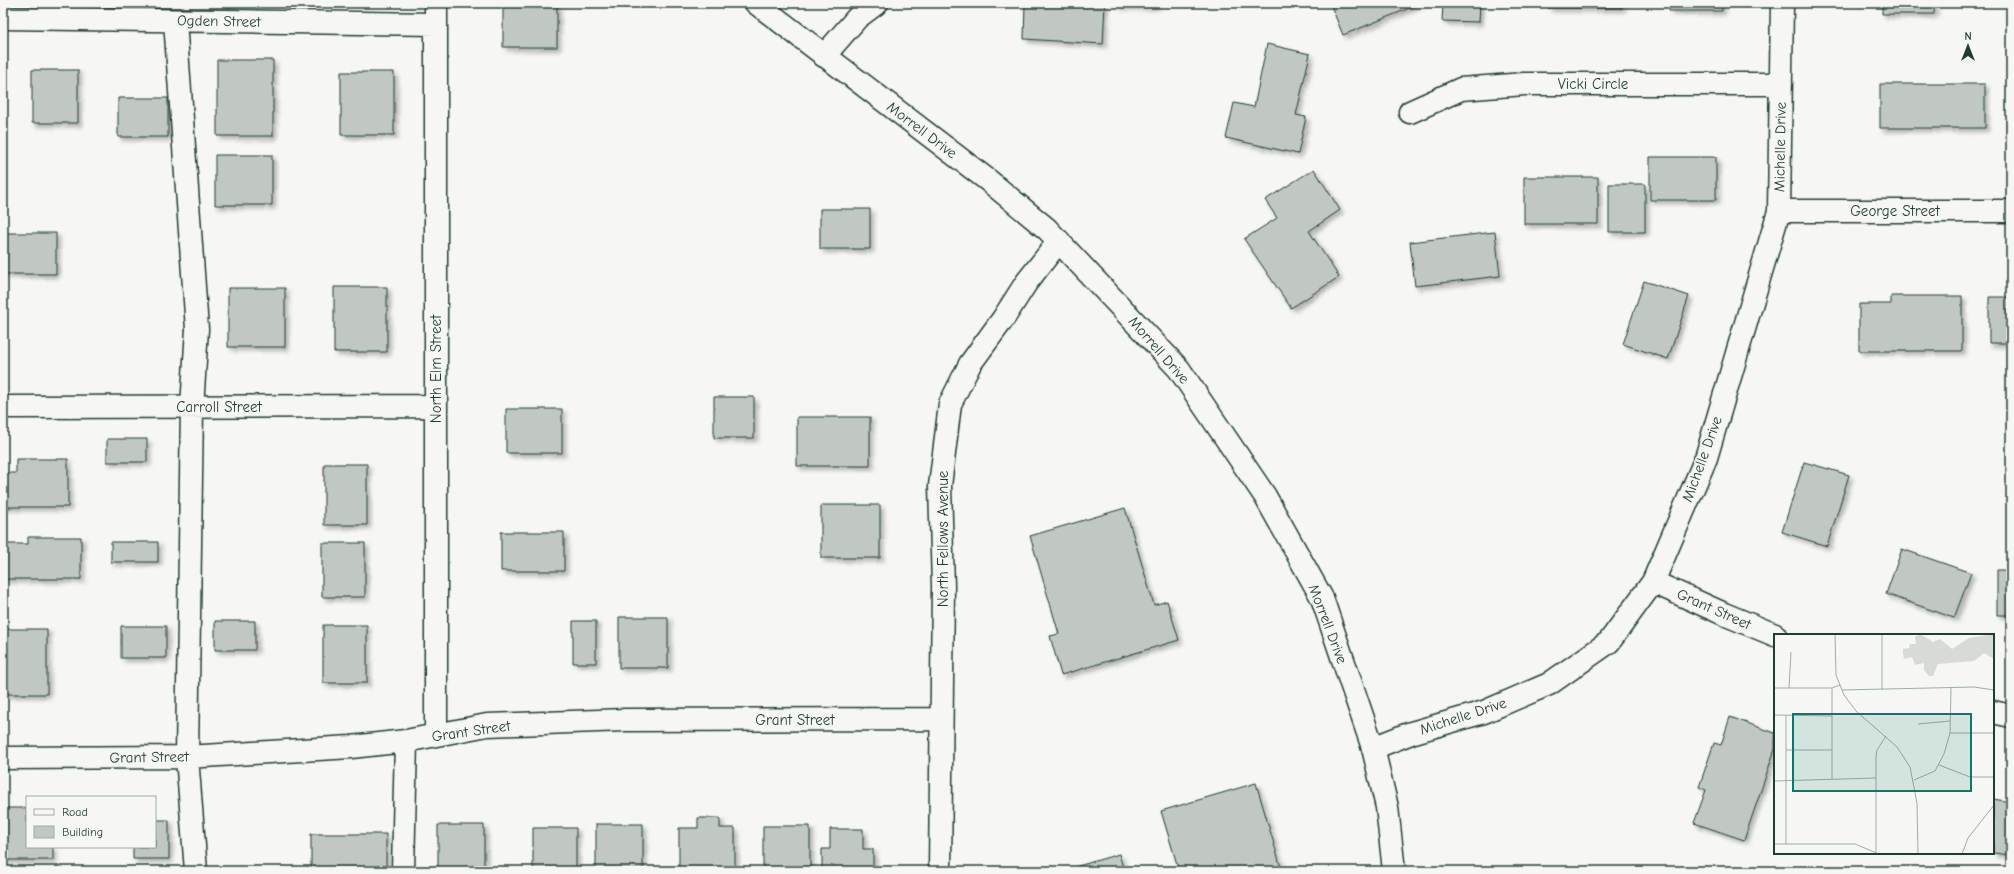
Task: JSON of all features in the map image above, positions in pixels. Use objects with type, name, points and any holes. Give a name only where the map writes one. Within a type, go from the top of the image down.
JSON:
[{"type":"street","name":"Morrell Drive","points":[[756,3],[989,181],[1047,229],[1180,369],[1264,496],[1322,598],[1373,748],[1387,807],[1394,871]]},
{"type":"street","points":[[824,56],[857,18],[877,3]]},
{"type":"street","name":"Michelle Drive","points":[[1373,748],[1411,732],[1484,712],[1549,684],[1608,642],[1653,582],[1706,458],[1779,211],[1782,3]]},
{"type":"street","name":"Ogden Street","points":[[3,18],[175,21],[436,13]]},
{"type":"street","name":"North Elm Street","points":[[436,13],[436,735]]},
{"type":"street","points":[[175,21],[197,329],[192,407],[187,757],[196,871]]},
{"type":"street","name":"Vicki Circle","points":[[1410,112],[1461,89],[1524,84],[1781,84]]},
{"type":"street","name":"George Street","points":[[1779,211],[2011,211]]},
{"type":"street","name":"North Fellows Avenue","points":[[940,871],[940,719],[943,586],[940,486],[950,404],[970,364],[1003,319],[1026,283],[1059,241]]},
{"type":"street","name":"Carroll Street","points":[[3,408],[436,406]]},
{"type":"street","name":"Grant Street","points":[[1653,582],[1774,635]]},
{"type":"street","points":[[1994,712],[2011,716]]},
{"type":"street","name":"Grant Street","points":[[3,758],[187,757],[351,748],[406,741],[487,725],[617,721],[940,719]]},
{"type":"street","points":[[403,871],[406,741]]},
{"type":"building","points":[[503,3],[557,3],[557,47],[503,47]]},
{"type":"building","points":[[1025,3],[1105,3],[1103,44],[1024,39]]},
{"type":"building","points":[[1117,3],[1156,3],[1156,6],[1117,6]]},
{"type":"building","points":[[1330,3],[1422,3],[1343,35]]},
{"type":"building","points":[[1443,3],[1480,3],[1479,22],[1442,21]]},
{"type":"building","points":[[1548,3],[1622,3],[1622,8],[1548,8]]},
{"type":"building","points":[[1669,3],[1722,3],[1722,11],[1669,11]]},
{"type":"building","points":[[1882,3],[1934,3],[1934,14],[1882,14]]},
{"type":"building","points":[[1267,44],[1310,54],[1296,115],[1306,117],[1298,154],[1226,138],[1234,103],[1254,107]]},
{"type":"building","points":[[217,60],[273,60],[273,136],[217,136]]},
{"type":"building","points":[[32,70],[78,70],[78,123],[32,123]]},
{"type":"building","points":[[341,72],[394,72],[394,135],[341,135]]},
{"type":"building","points":[[1880,84],[1985,84],[1985,128],[1880,128]]},
{"type":"building","points":[[118,98],[168,98],[168,137],[118,137]]},
{"type":"building","points":[[215,155],[272,155],[272,205],[215,205]]},
{"type":"building","points":[[1650,157],[1716,157],[1716,200],[1650,200]]},
{"type":"building","points":[[1314,169],[1340,210],[1309,231],[1339,277],[1291,308],[1244,239],[1277,218],[1265,200]]},
{"type":"building","points":[[1524,177],[1598,177],[1598,224],[1524,224]]},
{"type":"building","points":[[1609,184],[1645,184],[1645,232],[1609,232]]},
{"type":"building","points":[[820,209],[870,209],[870,249],[820,249]]},
{"type":"building","points":[[1495,232],[1500,276],[1415,286],[1410,242]]},
{"type":"building","points":[[3,233],[56,233],[56,274],[3,274]]},
{"type":"building","points":[[1644,281],[1689,296],[1668,359],[1623,344]]},
{"type":"building","points":[[334,287],[387,287],[387,352],[334,352]]},
{"type":"building","points":[[228,288],[285,288],[285,347],[228,347]]},
{"type":"building","points":[[1891,296],[1962,296],[1962,351],[1859,351],[1859,304],[1891,304]]},
{"type":"building","points":[[1989,297],[2011,297],[2011,343],[1989,343]]},
{"type":"building","points":[[714,397],[754,397],[754,438],[714,438]]},
{"type":"building","points":[[506,409],[562,409],[562,453],[506,453]]},
{"type":"building","points":[[797,417],[870,417],[870,466],[797,466]]},
{"type":"building","points":[[107,439],[147,439],[147,462],[107,462]]},
{"type":"building","points":[[16,459],[68,459],[68,507],[3,507],[3,473],[16,473]]},
{"type":"building","points":[[1804,462],[1849,475],[1827,546],[1782,532]]},
{"type":"building","points":[[324,464],[367,464],[367,525],[324,525]]},
{"type":"building","points":[[821,505],[880,505],[880,558],[821,558]]},
{"type":"building","points":[[1125,508],[1154,605],[1167,601],[1179,640],[1061,675],[1050,636],[1059,634],[1030,536]]},
{"type":"building","points":[[501,532],[564,532],[564,571],[501,571]]},
{"type":"building","points":[[28,537],[81,537],[81,579],[3,579],[3,544],[28,544]]},
{"type":"building","points":[[111,542],[158,542],[158,562],[111,562]]},
{"type":"building","points":[[322,543],[365,543],[365,597],[322,597]]},
{"type":"building","points":[[1902,549],[1971,573],[1954,618],[1886,594]]},
{"type":"building","points":[[1997,570],[2011,570],[2011,628],[2009,628],[2009,615],[1997,615]]},
{"type":"building","points":[[619,617],[668,617],[668,668],[619,668]]},
{"type":"building","points":[[215,621],[255,621],[255,650],[215,650]]},
{"type":"building","points":[[573,621],[596,621],[596,663],[573,663]]},
{"type":"building","points":[[323,625],[367,625],[367,683],[323,683]]},
{"type":"building","points":[[121,626],[166,626],[166,658],[121,658]]},
{"type":"building","points":[[3,629],[47,629],[47,694],[3,694]]},
{"type":"building","points":[[1730,717],[1774,733],[1774,752],[1744,840],[1694,823],[1706,790],[1699,787],[1714,743],[1721,745]]},
{"type":"building","points":[[1256,783],[1282,871],[1179,871],[1161,811]]},
{"type":"building","points":[[1994,799],[2011,802],[2011,855],[1994,853]]},
{"type":"building","points":[[3,808],[26,808],[26,848],[53,848],[53,860],[3,860]]},
{"type":"building","points":[[698,818],[720,818],[720,828],[735,828],[735,871],[679,871],[679,828],[698,828]]},
{"type":"building","points":[[156,820],[169,820],[169,859],[133,859],[133,848],[156,848]]},
{"type":"building","points":[[596,824],[643,824],[643,871],[596,871]]},
{"type":"building","points":[[438,825],[484,825],[484,871],[438,871]]},
{"type":"building","points":[[763,826],[810,826],[810,871],[763,871]]},
{"type":"building","points":[[533,828],[576,828],[576,871],[533,871]]},
{"type":"building","points":[[830,829],[863,829],[863,849],[873,849],[873,871],[822,871],[822,849],[830,849]]},
{"type":"building","points":[[311,834],[386,834],[386,871],[311,871]]},
{"type":"building","points":[[1119,854],[1124,871],[1061,871]]}]
